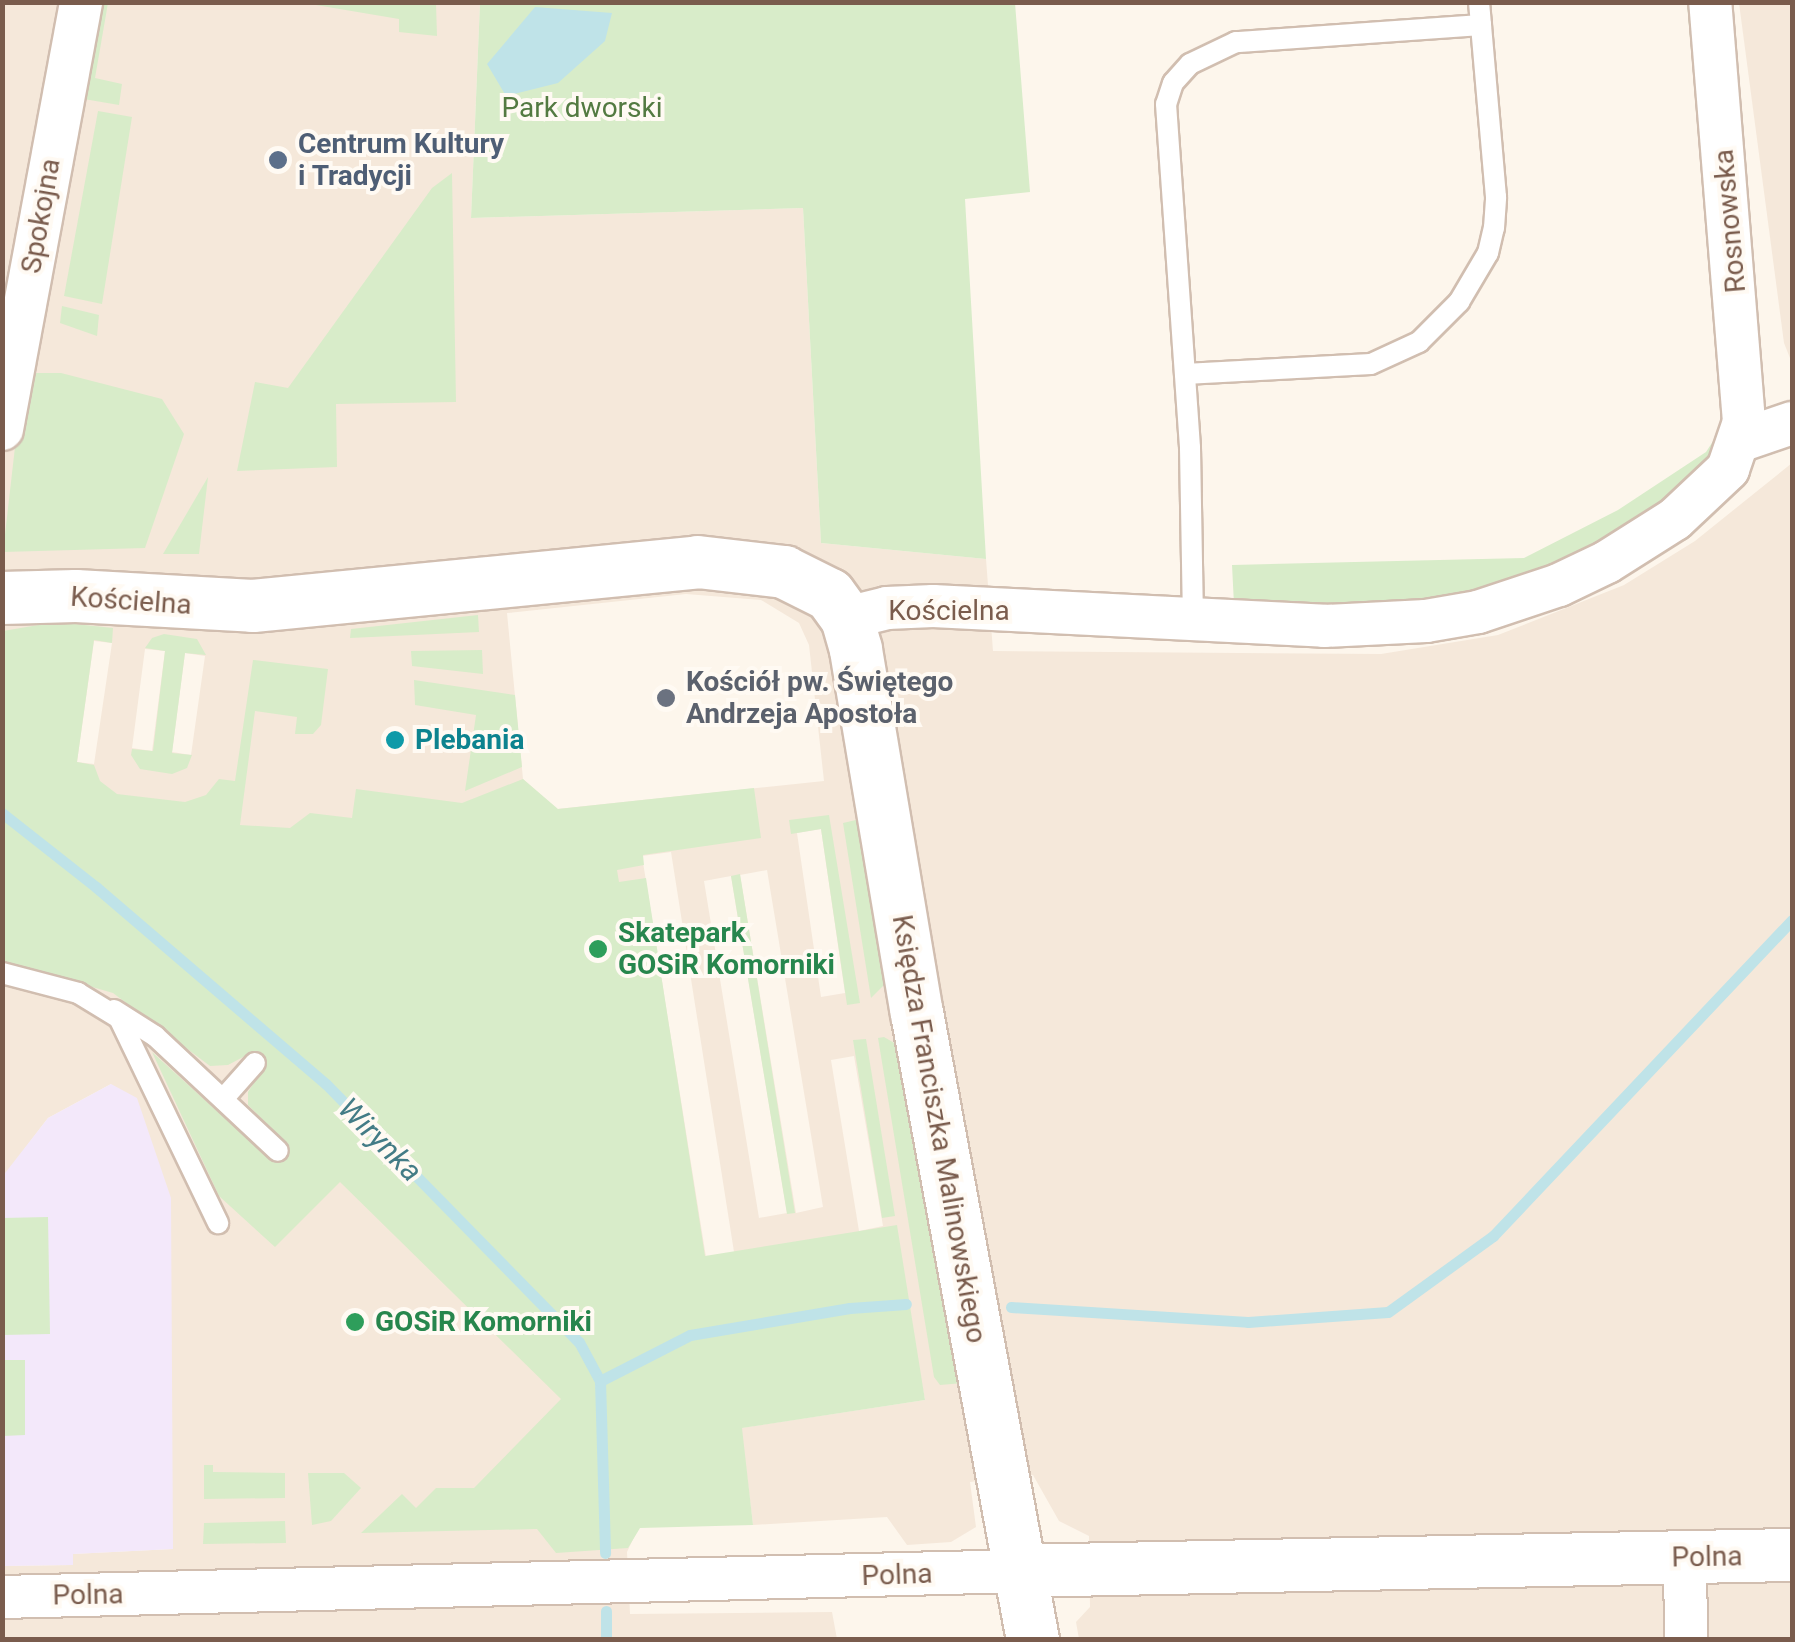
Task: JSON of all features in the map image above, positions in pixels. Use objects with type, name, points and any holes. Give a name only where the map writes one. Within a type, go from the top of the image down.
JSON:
[{"type":"street","name":"Spokojna","points":[[2,429],[81,2]]},
{"type":"street","name":"Rosnowska","points":[[1710,2],[1745,389],[1742,440]]},
{"type":"street","points":[[1742,440],[1792,424]]},
{"type":"street","name":"Kościelna","points":[[2,598],[76,596],[253,606],[626,566],[724,562],[802,579],[830,595],[846,618],[887,608],[933,606],[1360,627],[1440,619],[1502,606],[1584,573],[1650,536],[1714,486],[1742,440]]},
{"type":"street","name":"Księdza Franciszka Malinowskiego","points":[[846,618],[856,650],[1032,1640]]},
{"type":"street","name":"Polna","points":[[2,1597],[1792,1555]]},
{"type":"street","points":[[1684,1558],[1686,1640]]},
{"type":"lane","points":[[1185,374],[1371,364],[1419,342],[1459,302],[1488,253],[1496,198],[1479,2]]},
{"type":"lane","points":[[1192,620],[1185,374],[1166,104],[1174,82],[1190,64],[1236,42],[1481,25]]},
{"type":"lane","points":[[2,973],[78,994],[136,1020],[278,1151]]},
{"type":"lane","points":[[110,1008],[141,1058],[218,1223]]},
{"type":"lane","points":[[223,1098],[254,1063]]},
{"type":"shaded area","points":[[3,3],[480,3],[471,218],[803,208],[821,543],[986,559],[993,651],[1381,654],[1498,635],[1624,585],[1695,541],[1792,463],[1792,1639],[1079,1639],[1076,1622],[1090,1607],[1089,1536],[1059,1521],[1033,1475],[970,1482],[976,1527],[951,1542],[907,1545],[887,1517],[753,1525],[741,1428],[925,1400],[910,1322],[729,1337],[627,1552],[630,1614],[832,1612],[837,1639],[3,1639],[3,1566],[72,1565],[72,1554],[173,1549],[111,1084],[48,1118],[3,1177]],"holes":[[[686,594],[761,600],[799,623],[809,645],[824,781],[557,809],[523,779],[507,613]],[[94,641],[112,643],[94,764],[77,762]],[[145,649],[165,651],[152,751],[132,748]],[[185,653],[205,656],[191,755],[172,752]],[[821,829],[845,993],[821,997],[797,833]],[[671,852],[734,1252],[706,1257],[642,856]],[[767,870],[823,1207],[796,1213],[740,875]],[[731,876],[787,1213],[759,1218],[704,881]],[[854,1056],[883,1226],[859,1231],[831,1060]]]},
{"type":"shaded area","points":[[1739,3],[1792,3],[1792,363],[1784,343]]},
{"type":"shaded area","points":[[111,1084],[137,1098],[171,1198],[173,1549],[73,1554],[73,1565],[3,1566],[2,1177],[48,1118]]},
{"type":"green space","points":[[95,3],[108,3],[95,78],[122,84],[119,105],[78,98]]},
{"type":"green space","points":[[304,3],[436,3],[437,36],[399,32],[399,19]]},
{"type":"green space","name":"Park dworski","points":[[480,3],[1015,3],[1030,192],[965,199],[986,559],[821,543],[803,208],[471,218]]},
{"type":"green space","points":[[1687,3],[1693,3],[1727,406],[1718,449],[1664,502],[1613,536],[1508,583],[1442,599],[1375,606],[1234,605],[1232,565],[1524,558],[1618,510],[1706,452],[1719,432],[1722,406]]},
{"type":"green space","points":[[98,111],[132,117],[102,304],[64,296]]},
{"type":"green space","points":[[452,173],[456,402],[336,404],[337,467],[237,471],[255,382],[288,388],[432,188]]},
{"type":"green space","points":[[62,306],[99,315],[97,336],[60,323]]},
{"type":"green space","points":[[35,373],[61,373],[162,399],[184,434],[145,548],[3,552],[22,386]]},
{"type":"green space","points":[[208,477],[199,554],[163,554]]},
{"type":"green space","points":[[478,615],[479,632],[350,638],[351,629]]},
{"type":"green space","points":[[56,622],[113,628],[112,643],[94,640],[77,762],[94,765],[100,781],[117,794],[185,802],[206,795],[219,779],[235,781],[253,660],[328,669],[321,725],[313,734],[295,734],[297,717],[255,711],[240,825],[290,828],[310,813],[352,818],[356,789],[462,803],[523,779],[558,809],[754,788],[761,838],[643,855],[644,865],[617,870],[619,882],[646,878],[705,1256],[897,1225],[925,1400],[742,1428],[753,1525],[640,1528],[628,1548],[556,1553],[537,1529],[361,1533],[402,1494],[416,1508],[436,1488],[474,1488],[561,1399],[340,1182],[275,1247],[219,1196],[152,1052],[271,1160],[287,1144],[248,1105],[248,1092],[262,1070],[245,1056],[228,1065],[210,1066],[113,993],[3,961],[3,631]]},
{"type":"green space","points":[[164,634],[197,639],[206,655],[185,653],[172,753],[192,755],[187,768],[172,774],[140,769],[131,755],[132,749],[153,751],[165,651],[145,648],[152,638]]},
{"type":"green space","points":[[482,650],[483,674],[412,666],[411,651]]},
{"type":"green space","points":[[414,680],[515,695],[522,767],[465,791],[476,715],[415,705]]},
{"type":"green space","points":[[829,815],[860,1003],[847,1005],[821,829],[791,834],[789,820]]},
{"type":"green space","points":[[860,819],[888,981],[871,998],[843,823]]},
{"type":"green space","points":[[740,874],[795,1213],[787,1214],[731,876]]},
{"type":"green space","points":[[878,1038],[896,1044],[963,1383],[940,1385],[934,1377]]},
{"type":"green space","points":[[866,1039],[895,1216],[882,1218],[853,1040]]},
{"type":"green space","points":[[48,1217],[50,1334],[3,1335],[3,1218]]},
{"type":"green space","points":[[3,1360],[25,1360],[25,1435],[3,1436]]},
{"type":"green space","points":[[204,1465],[213,1465],[213,1472],[285,1473],[285,1498],[204,1499]]},
{"type":"green space","points":[[308,1473],[344,1473],[361,1488],[331,1521],[312,1525]]},
{"type":"green space","points":[[285,1521],[286,1543],[203,1544],[204,1523]]},
{"type":"water","points":[[535,7],[612,13],[605,41],[558,83],[506,96],[487,64]]},
{"type":"waterway","name":"Wirynka","points":[[2,813],[96,887],[326,1084],[579,1342],[600,1381],[605,1553]]},
{"type":"waterway","points":[[1011,1307],[1248,1322],[1388,1312],[1493,1236],[1792,920]]},
{"type":"waterway","points":[[600,1381],[690,1335],[850,1308],[906,1304]]},
{"type":"waterway","name":"Wirynka","points":[[606,1611],[606,1640]]},
{"type":"place","name":"Centrum Kultury i Tradycji","points":[[278,160]]},
{"type":"place","name":"Kościół pw. Świętego Andrzeja Apostoła","points":[[666,698]]},
{"type":"place","name":"Plebania","points":[[395,740]]},
{"type":"place","name":"Skatepark GOSiR Komorniki","points":[[598,949]]},
{"type":"place","name":"GOSiR Komorniki","points":[[355,1322]]}]
